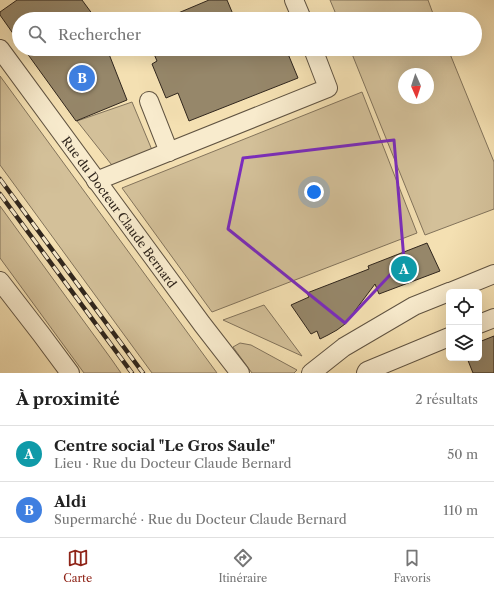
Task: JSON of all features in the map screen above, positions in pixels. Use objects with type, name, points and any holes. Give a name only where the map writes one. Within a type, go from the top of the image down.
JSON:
[{"type":"street","points":[[294,0],[299,12]]},
{"type":"street","name":"Rue du Docteur Claude Bernard","points":[[0,49],[96,181],[240,373]]},
{"type":"street","points":[[96,181],[328,88],[316,56]]},
{"type":"street","points":[[149,101],[169,152]]},
{"type":"street","points":[[457,289],[494,274]]},
{"type":"street","points":[[0,281],[70,373]]},
{"type":"street","points":[[311,373],[344,347],[414,306],[446,294]]},
{"type":"street","points":[[482,323],[494,318]]},
{"type":"street","points":[[366,373],[446,338]]},
{"type":"highlighted area","points":[[394,140],[404,260],[345,323],[228,229],[243,158]]},
{"type":"shaded area","points":[[330,0],[428,0],[432,12],[335,12]]},
{"type":"shaded area","points":[[353,56],[451,56],[494,162],[494,209],[425,235]]},
{"type":"shaded area","points":[[0,76],[217,373],[152,373],[0,165]]},
{"type":"shaded area","points":[[362,92],[417,233],[212,312],[122,188]]},
{"type":"shaded area","points":[[132,102],[152,150],[115,169],[77,121]]},
{"type":"shaded area","points":[[0,206],[121,373],[84,373],[0,258]]},
{"type":"shaded area","points":[[264,305],[302,356],[223,320]]},
{"type":"shaded area","points":[[240,343],[251,345],[297,370],[294,373],[252,373],[233,347]]},
{"type":"building","points":[[17,0],[82,0],[91,12],[12,12],[12,32],[0,15],[0,12]]},
{"type":"building","points":[[209,0],[227,0],[232,12],[181,12]]},
{"type":"building","points":[[29,56],[110,56],[127,100],[76,121]]},
{"type":"building","points":[[155,56],[289,56],[298,78],[189,121],[178,93],[166,98],[152,64],[157,61]]},
{"type":"building","points":[[427,243],[440,271],[379,294],[375,284],[345,324],[320,339],[317,331],[311,334],[291,305],[309,297],[307,293],[369,269],[368,266]]},
{"type":"building","points":[[494,336],[494,373],[473,373],[468,361],[482,361],[482,341]]},
{"type":"railway","points":[[0,179],[143,373]]},
{"type":"railway","points":[[0,194],[132,373]]},
{"type":"place","name":"Aldi","points":[[82,78]]},
{"type":"place","name":"Centre social \"Le Gros Saule\"","points":[[404,269]]}]
